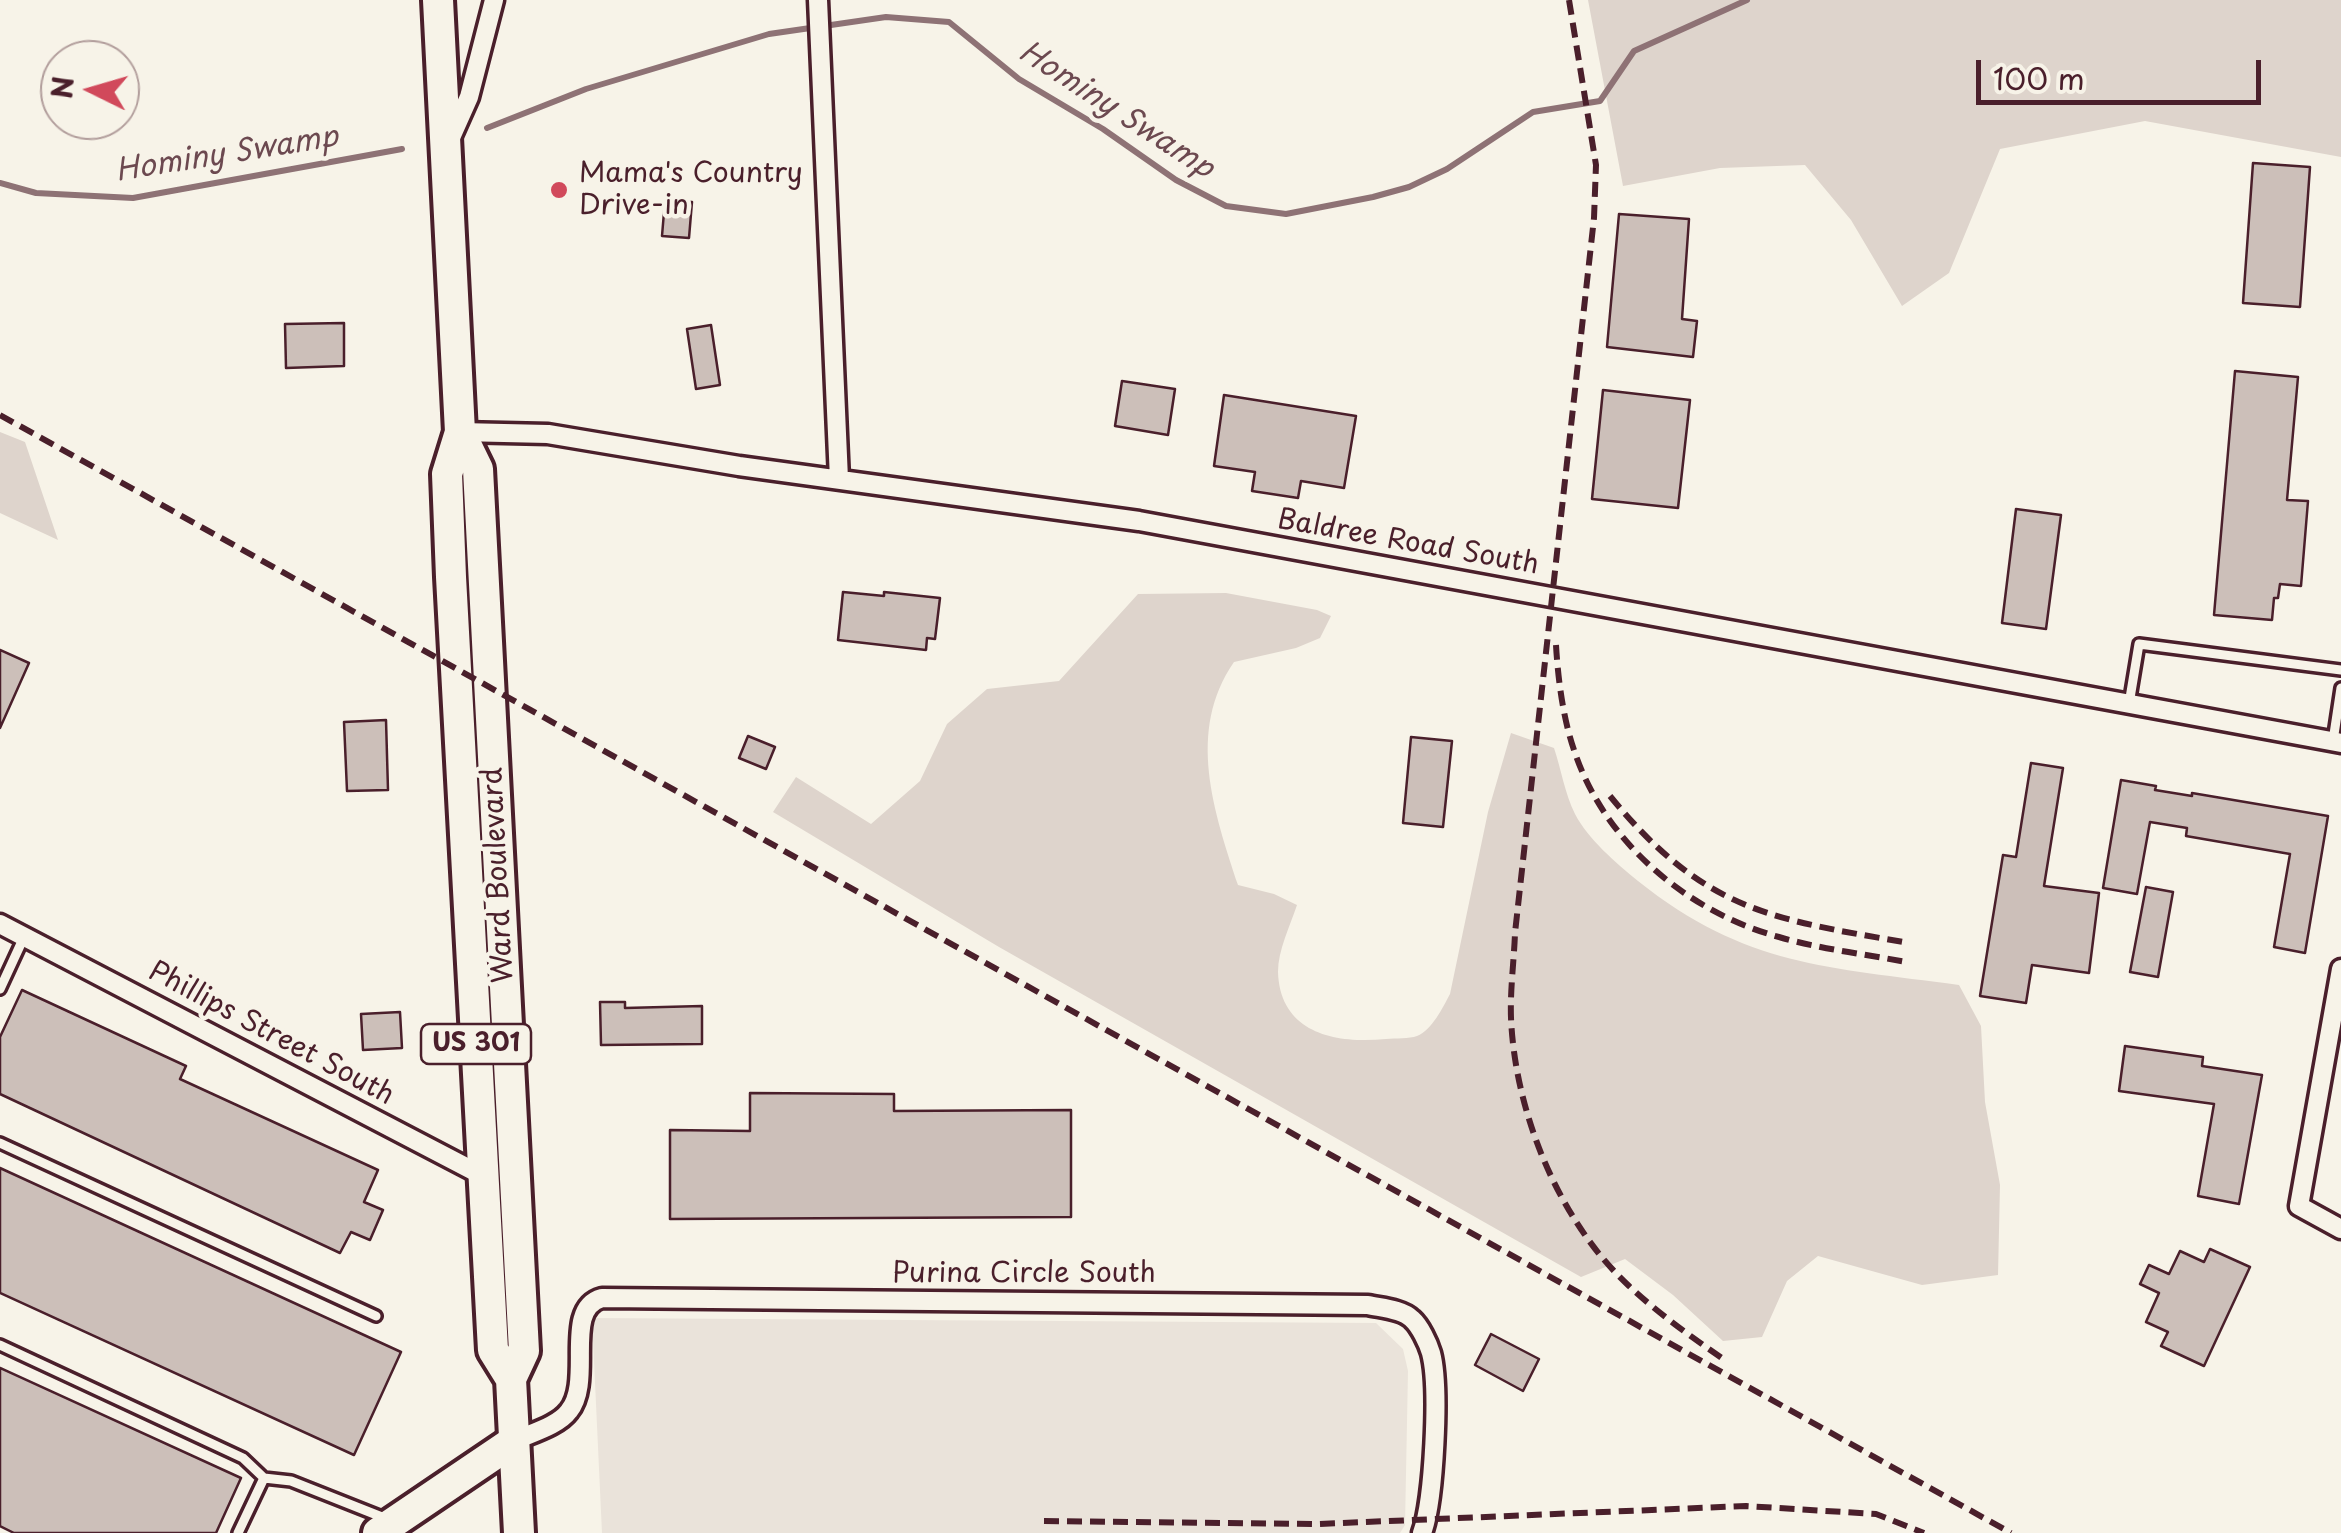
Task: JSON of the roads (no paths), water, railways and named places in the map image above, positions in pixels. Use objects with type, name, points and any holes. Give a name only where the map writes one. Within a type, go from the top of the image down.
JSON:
[{"type":"main road","name":"Ward Boulevard","points":[[438,0],[460,432],[447,474],[493,1350],[511,1379]]},
{"type":"main road","name":"Ward Boulevard","points":[[460,432],[478,469],[524,1351],[511,1379],[519,1533]]},
{"type":"main road","points":[[386,1527],[514,1442]]},
{"type":"street","points":[[446,150],[470,98],[494,0]]},
{"type":"street","points":[[818,0],[839,479]]},
{"type":"street","name":"Baldree Road South","points":[[460,432],[548,434],[739,466],[1212,534],[2337,742]]},
{"type":"street","name":"Phillips Street South","points":[[0,924],[516,1193]]},
{"type":"street","points":[[2341,969],[2300,1206],[2341,1230]]},
{"type":"street","name":"Purina Circle South","points":[[514,1442],[565,1416],[573,1407],[582,1378],[580,1325],[594,1300],[602,1298],[1368,1305],[1397,1311],[1412,1319],[1431,1353],[1432,1484],[1422,1533]]},
{"type":"lane","points":[[2129,704],[2139,644],[2341,670]]},
{"type":"lane","points":[[2337,742],[2341,688]]},
{"type":"lane","points":[[0,989],[24,936]]},
{"type":"lane","points":[[0,1143],[376,1316]]},
{"type":"lane","points":[[0,1345],[243,1458],[264,1478],[290,1481],[386,1527]]},
{"type":"lane","points":[[238,1533],[264,1478]]},
{"type":"waterway","name":"Hominy Swamp","points":[[487,128],[586,89],[769,34],[886,17],[949,22],[1019,79],[1103,129],[1176,180],[1226,206],[1286,214],[1409,187],[1447,169],[1533,112],[1600,101],[1634,51],[1747,0]]},
{"type":"waterway","name":"Hominy Swamp","points":[[0,183],[36,193],[133,198],[402,149]]},
{"type":"railway","points":[[1569,0],[1596,165],[1594,218],[1515,933],[1511,1007],[1514,1054],[1521,1091],[1545,1163],[1582,1230],[1629,1286],[1726,1361]]},
{"type":"railway","points":[[0,415],[2011,1533]]},
{"type":"railway","points":[[1556,645],[1567,725],[1588,783],[1606,815],[1653,869],[1712,910],[1745,926],[1810,945],[1906,962]]},
{"type":"railway","points":[[1610,796],[1677,864],[1709,887],[1743,904],[1817,926],[1909,943]]},
{"type":"railway","points":[[1044,1521],[1318,1524],[1746,1506],[1876,1514],[1924,1533]]},
{"type":"place","name":"Mama's Country Drive-in","points":[[559,190]]}]
